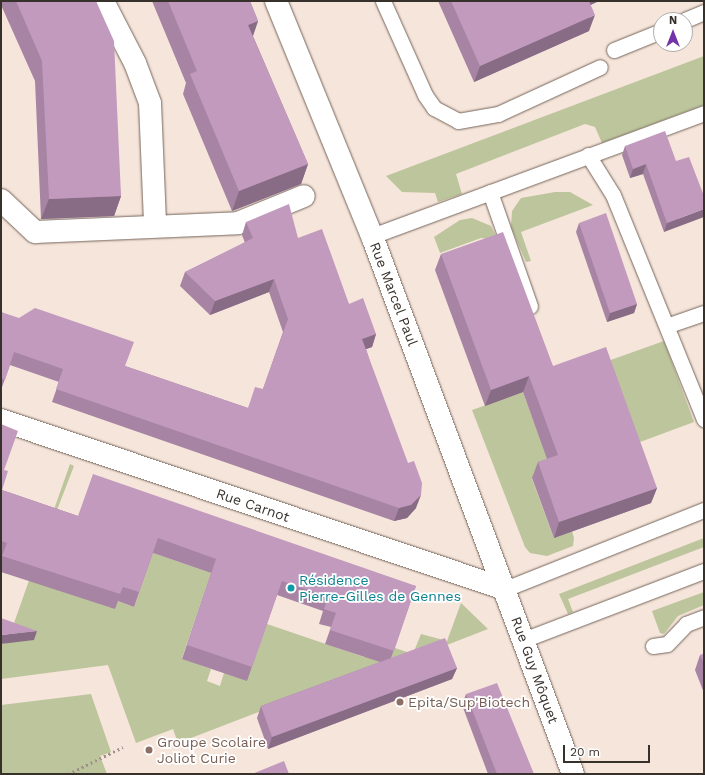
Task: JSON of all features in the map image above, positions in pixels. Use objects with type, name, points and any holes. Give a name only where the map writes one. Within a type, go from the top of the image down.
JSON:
[{"type":"street","points":[[103,1],[135,63],[150,103],[155,224]]},
{"type":"street","name":"Rue Marcel Paul","points":[[276,1],[372,236],[505,589]]},
{"type":"street","points":[[1,200],[35,232],[155,224],[238,223],[304,196]]},
{"type":"street","name":"Rue Carnot","points":[[1,420],[505,589]]},
{"type":"street","name":"Rue Guy Môquet","points":[[505,589],[573,774]]},
{"type":"lane","points":[[383,1],[425,95],[434,108],[458,121],[498,114],[600,67]]},
{"type":"lane","points":[[693,17],[704,12]]},
{"type":"lane","points":[[614,50],[653,34]]},
{"type":"lane","points":[[372,236],[704,113]]},
{"type":"lane","points":[[588,156],[613,194],[669,325],[702,410]]},
{"type":"lane","points":[[490,192],[535,320]]},
{"type":"lane","points":[[669,325],[704,313]]},
{"type":"lane","points":[[505,589],[704,510]]},
{"type":"lane","points":[[523,640],[704,571]]},
{"type":"lane","points":[[653,646],[667,644],[686,624],[704,617]]},
{"type":"path","points":[[68,774],[124,747]]},
{"type":"green space","points":[[704,56],[704,105],[602,143],[595,127],[585,124],[456,174],[462,194],[438,202],[435,193],[402,192],[386,176]]},
{"type":"green space","points":[[555,192],[570,192],[593,205],[521,232],[531,261],[526,262],[511,227],[512,211],[521,198]]},
{"type":"green space","points":[[472,218],[491,226],[498,240],[481,238],[440,253],[434,237],[460,220]]},
{"type":"green space","points":[[664,341],[694,422],[632,445],[605,362]]},
{"type":"green space","points":[[523,392],[552,471],[532,479],[554,538],[572,531],[574,538],[573,546],[547,556],[530,553],[525,547],[472,410]]},
{"type":"green space","points":[[70,464],[74,466],[57,510],[118,601],[134,607],[153,553],[211,573],[182,658],[211,669],[207,681],[220,686],[224,673],[267,624],[364,657],[395,648],[413,654],[421,634],[447,641],[461,603],[488,629],[403,662],[401,657],[178,743],[173,729],[136,743],[108,665],[1,679],[1,644],[7,643]]},
{"type":"green space","points":[[704,538],[704,547],[568,599],[573,612],[568,614],[559,594]]},
{"type":"green space","points":[[704,592],[704,605],[678,616],[664,634],[660,633],[652,611]]},
{"type":"green space","points":[[91,694],[111,752],[100,756],[107,774],[1,774],[1,705]]},
{"type":"building","points":[[16,1],[96,1],[114,41],[121,196],[49,199],[42,61]]},
{"type":"building","points":[[168,1],[250,1],[258,21],[248,25],[308,164],[239,191],[190,74],[197,71]]},
{"type":"building","points":[[451,1],[589,1],[595,15],[480,66]]},
{"type":"building","points":[[665,131],[676,161],[689,157],[704,196],[704,209],[667,223],[646,164],[633,169],[625,146]]},
{"type":"building","points":[[289,204],[298,238],[322,229],[349,304],[363,298],[376,334],[362,339],[408,463],[414,461],[422,483],[421,495],[411,505],[399,508],[56,389],[63,369],[14,352],[5,380],[1,378],[1,312],[19,318],[35,308],[134,342],[125,366],[248,408],[255,387],[263,389],[288,319],[274,279],[215,301],[185,272],[253,238],[246,222]]},
{"type":"building","points":[[606,213],[637,304],[610,313],[579,223]]},
{"type":"building","points":[[503,232],[553,366],[606,347],[657,488],[559,522],[538,462],[558,455],[529,376],[491,390],[441,254]]},
{"type":"building","name":"Résidence Pierre-Gilles de Gennes","points":[[1,424],[18,431],[4,470],[8,471],[2,490],[78,516],[93,474],[416,586],[394,651],[330,630],[336,613],[324,609],[328,597],[282,581],[252,667],[187,645],[216,559],[158,538],[139,592],[123,587],[120,594],[2,556],[7,543],[1,541]]},
{"type":"building","points":[[1,618],[37,631],[1,635]]},
{"type":"building","points":[[445,638],[457,668],[272,737],[261,706]]},
{"type":"building","points":[[704,654],[704,664],[700,655]]},
{"type":"building","points":[[497,683],[534,774],[497,774],[466,694]]},
{"type":"building","points":[[284,761],[289,774],[252,774]]},
{"type":"place","name":"Résidence Pierre-Gilles de Gennes","points":[[291,588]]},
{"type":"place","name":"Epita/Sup'Biotech","points":[[400,702]]},
{"type":"place","name":"Groupe Scolaire Joliot Curie","points":[[149,750]]}]
